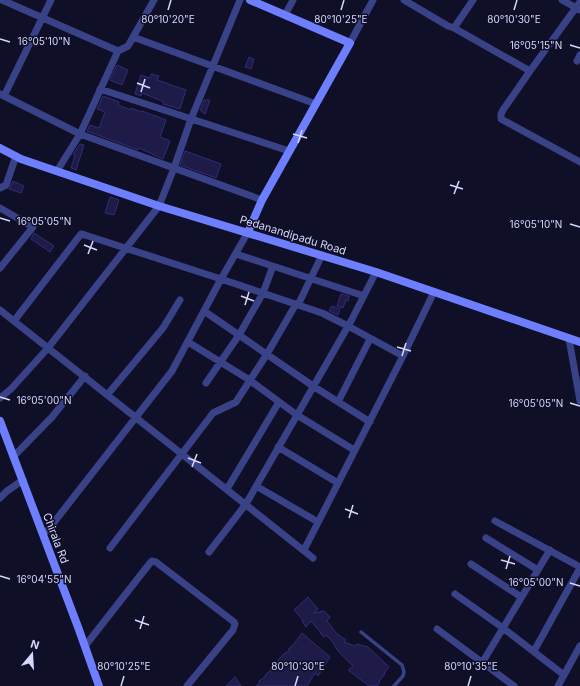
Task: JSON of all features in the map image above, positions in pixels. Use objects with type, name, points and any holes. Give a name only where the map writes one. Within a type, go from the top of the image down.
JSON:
[{"type":"main road","points":[[248,232],[262,200],[350,43],[252,0]]},
{"type":"main road","name":"Pedanandipadu Road","points":[[0,148],[16,156],[57,171],[159,206],[376,272],[580,342]]},
{"type":"main road","name":"Chirala Rd","points":[[0,421],[99,686]]},
{"type":"street","points":[[2,0],[118,51]]},
{"type":"street","points":[[50,0],[2,95],[80,134],[262,200]]},
{"type":"street","points":[[57,171],[80,134],[118,51],[128,46],[154,0]]},
{"type":"street","points":[[0,398],[11,389],[48,348],[159,206],[191,119],[240,0]]},
{"type":"street","points":[[285,15],[293,0]]},
{"type":"street","points":[[350,43],[373,0]]},
{"type":"street","points":[[404,0],[448,26],[530,70]]},
{"type":"street","points":[[454,28],[472,0]]},
{"type":"street","points":[[562,0],[579,7],[530,70],[503,110],[501,119],[580,162]]},
{"type":"street","points":[[133,37],[316,104]]},
{"type":"street","points":[[100,89],[289,151]]},
{"type":"street","points":[[0,188],[6,185],[16,156]]},
{"type":"street","points":[[0,208],[34,227],[0,268]]},
{"type":"street","points":[[43,533],[48,530],[172,371],[248,232]]},
{"type":"street","points":[[14,321],[81,234],[322,313],[403,356]]},
{"type":"street","points":[[236,254],[364,296]]},
{"type":"street","points":[[110,548],[213,413],[236,402],[297,305],[312,279],[322,255]]},
{"type":"street","points":[[206,383],[239,335],[263,293],[273,266]]},
{"type":"street","points":[[209,552],[246,504],[348,326],[376,272]]},
{"type":"street","points":[[304,550],[354,450],[370,422],[434,292]]},
{"type":"street","points":[[108,394],[163,328],[180,300]]},
{"type":"street","points":[[0,310],[108,394],[313,558]]},
{"type":"street","points":[[204,311],[313,386],[370,422]]},
{"type":"street","points":[[338,402],[370,339]]},
{"type":"street","points":[[569,339],[580,400]]},
{"type":"street","points":[[188,342],[250,381],[297,415],[354,450]]},
{"type":"street","points":[[14,456],[52,417],[85,376]]},
{"type":"street","points":[[227,489],[279,402]]},
{"type":"street","points":[[278,447],[338,483]]},
{"type":"street","points":[[0,498],[23,480]]},
{"type":"street","points":[[256,486],[318,522]]},
{"type":"street","points":[[495,521],[550,550],[580,568],[534,651]]},
{"type":"street","points":[[486,538],[538,570]]},
{"type":"street","points":[[482,663],[550,550]]},
{"type":"street","points":[[85,646],[150,563],[152,561],[156,562],[235,624],[234,630],[187,686]]},
{"type":"street","points":[[470,564],[521,598]]},
{"type":"street","points":[[455,594],[534,651],[564,675]]},
{"type":"street","points":[[437,629],[514,686]]},
{"type":"street","points":[[558,686],[580,646]]},
{"type":"lane","points":[[361,632],[402,665],[404,672],[403,676],[394,686]]},
{"type":"building","points":[[249,57],[254,59],[251,69],[245,67]]},
{"type":"building","points":[[117,65],[128,70],[122,85],[110,80]]},
{"type":"building","points":[[151,74],[159,76],[157,80],[186,90],[180,109],[163,104],[164,102],[142,93],[141,96],[135,94],[141,75],[150,78]]},
{"type":"building","points":[[103,96],[119,102],[118,105],[131,110],[131,108],[142,111],[166,120],[160,137],[170,141],[163,159],[139,148],[138,150],[87,131],[90,125],[99,128],[105,112],[97,109]]},
{"type":"building","points":[[204,100],[210,100],[205,114],[200,110]]},
{"type":"building","points":[[80,144],[84,145],[76,170],[71,168],[75,155],[73,154]]},
{"type":"building","points":[[185,151],[221,164],[216,178],[180,165]]},
{"type":"building","points":[[13,181],[24,186],[21,193],[9,189]]},
{"type":"building","points":[[110,197],[119,200],[114,215],[105,213]]},
{"type":"building","points":[[34,233],[54,246],[50,252],[31,239]]},
{"type":"building","points":[[341,294],[349,296],[348,301],[346,300],[343,308],[337,306]]},
{"type":"building","points":[[332,306],[340,309],[338,315],[329,311]]},
{"type":"building","points":[[308,597],[318,609],[314,613],[324,611],[330,617],[327,621],[337,634],[346,640],[344,642],[355,646],[357,644],[368,647],[389,667],[377,686],[369,686],[348,670],[353,666],[338,651],[332,641],[326,635],[324,637],[311,621],[306,627],[302,621],[303,620],[294,610]]},
{"type":"building","points":[[302,633],[330,657],[318,676],[315,673],[307,686],[256,686],[260,682],[259,681],[271,670],[270,668],[285,653],[290,651],[288,649]]},
{"type":"building","points":[[235,677],[241,686],[226,686]]}]
